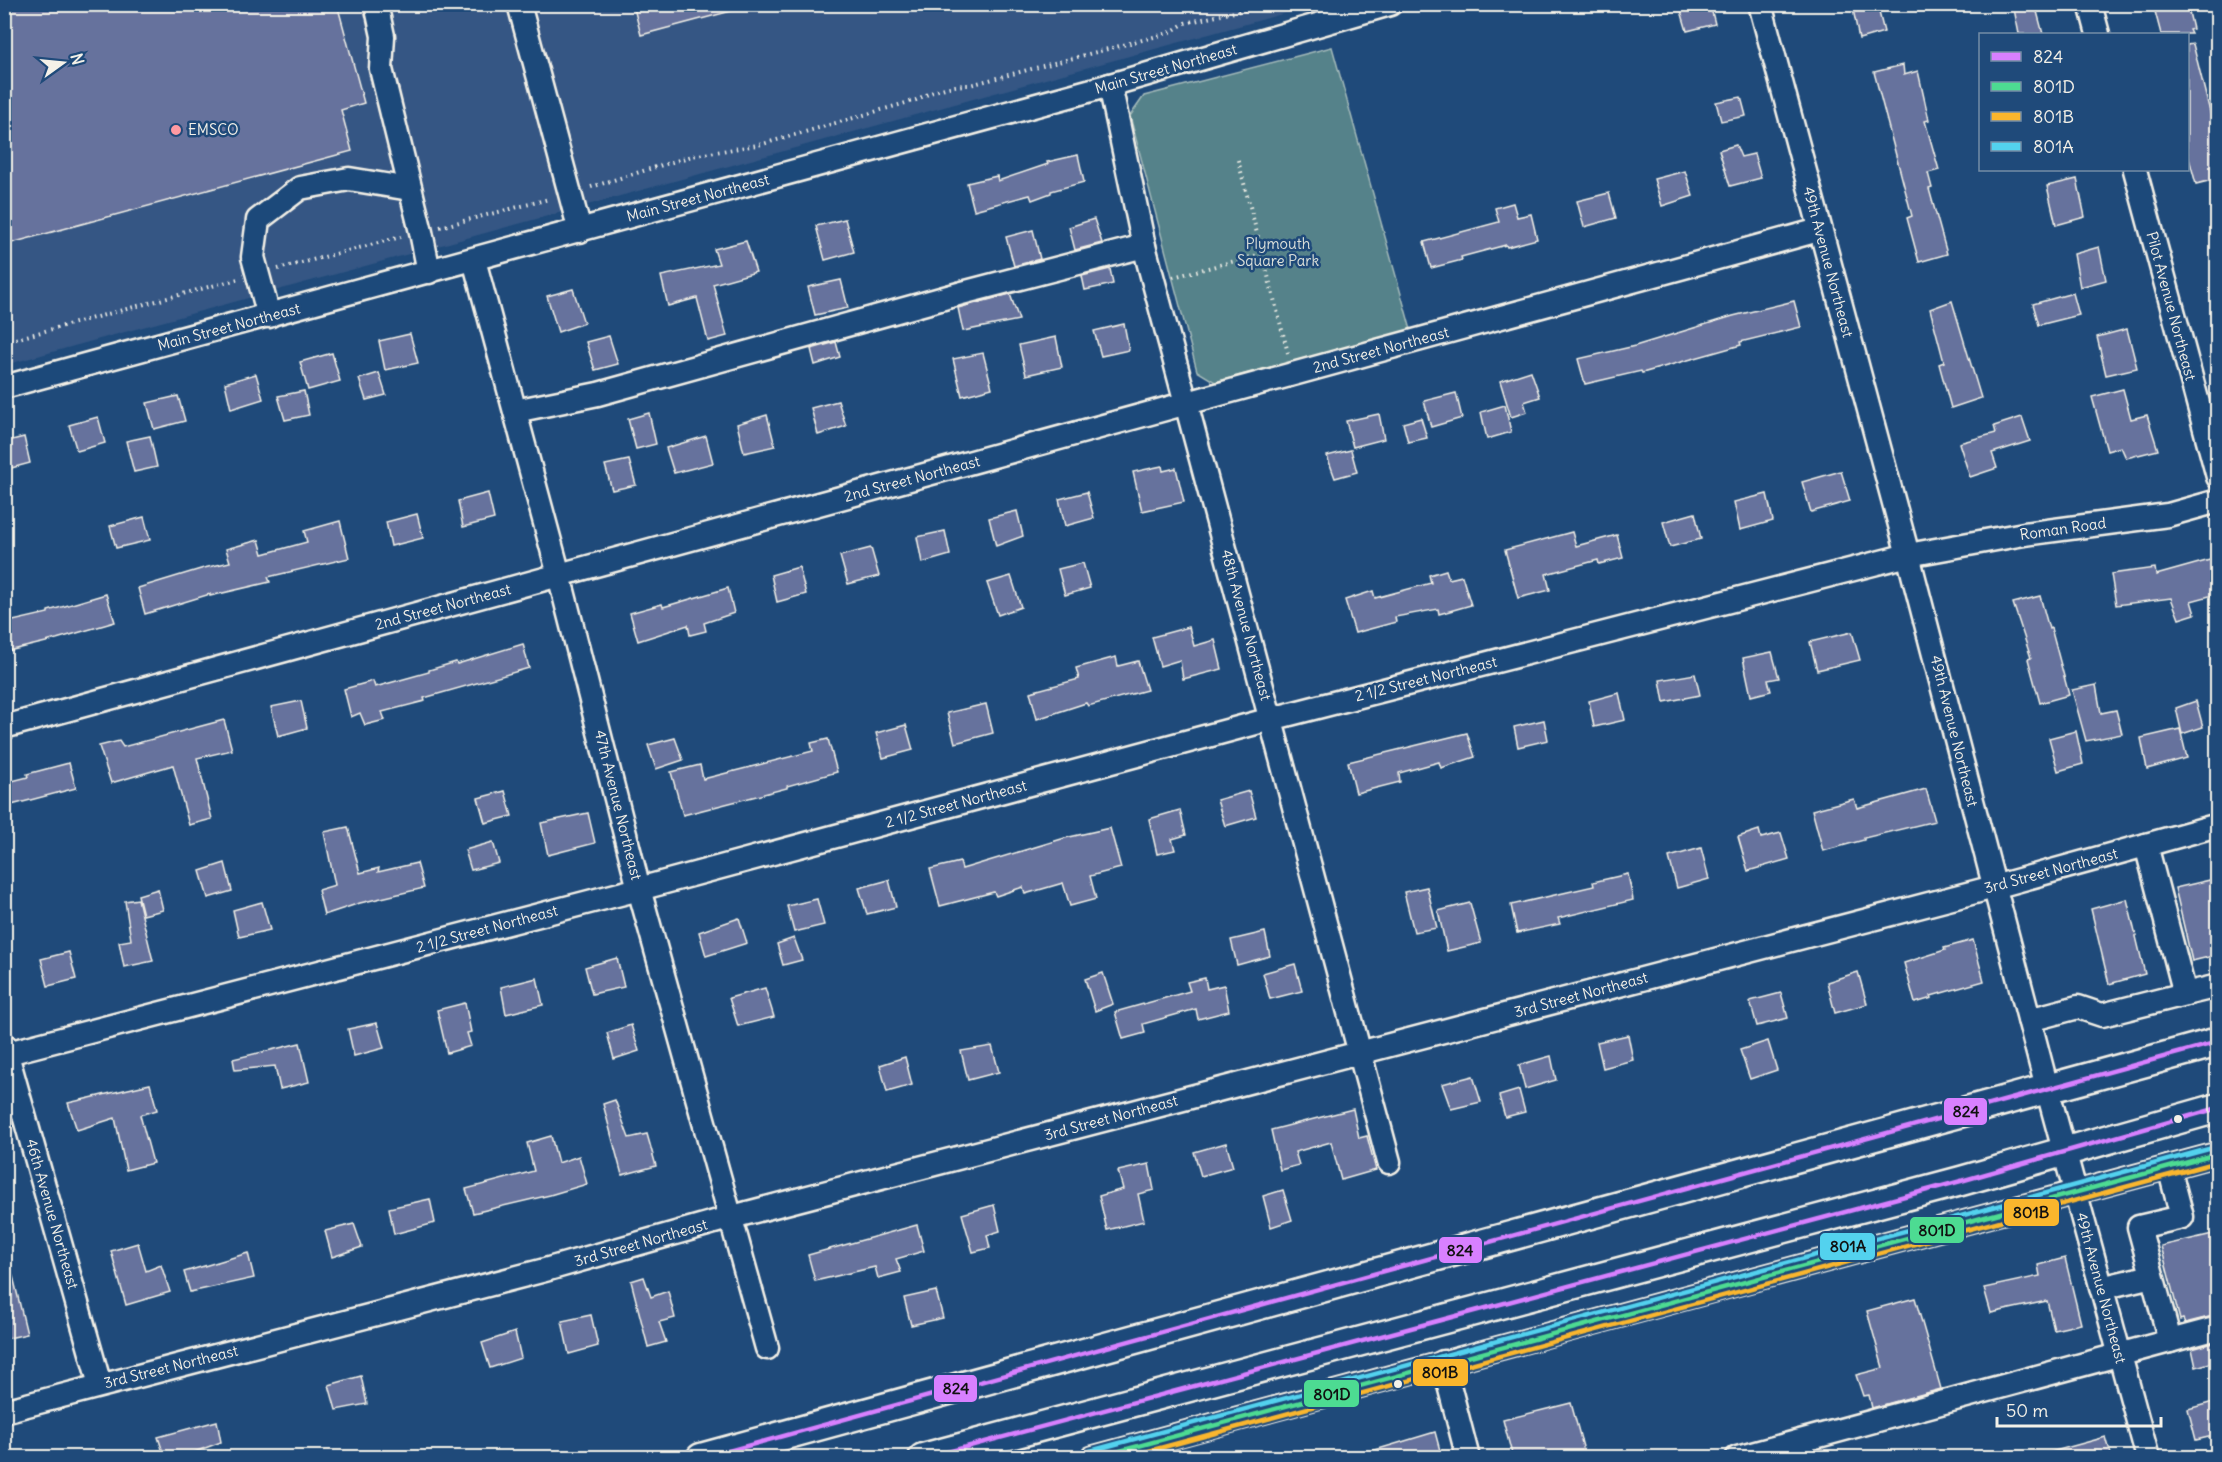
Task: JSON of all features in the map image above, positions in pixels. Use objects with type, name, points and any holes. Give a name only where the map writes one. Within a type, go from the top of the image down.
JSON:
[{"type":"main road","points":[[701,1458],[2217,1042]]},
{"type":"main road","points":[[923,1458],[2064,1153],[2217,1108]]},
{"type":"street","points":[[376,4],[384,36],[381,69],[429,272]]},
{"type":"street","points":[[519,4],[580,231]]},
{"type":"street","name":"49th Avenue Northeast","points":[[1760,4],[1908,555],[2064,1153],[2148,1458]]},
{"type":"street","points":[[2090,4],[2098,33]]},
{"type":"street","name":"Main Street Northeast","points":[[4,387],[1110,85],[1385,5]]},
{"type":"street","name":"48th Avenue Northeast","points":[[1110,85],[1144,246],[1389,1162]]},
{"type":"street","name":"Pilot Avenue Northeast","points":[[2134,171],[2217,477]]},
{"type":"street","points":[[269,316],[253,257],[258,220],[300,188],[349,179],[410,189]]},
{"type":"street","name":"2nd Street Northeast","points":[[4,727],[1819,230]]},
{"type":"street","points":[[515,411],[598,394],[962,293],[1144,246]]},
{"type":"street","name":"47th Avenue Northeast","points":[[474,260],[559,575],[639,889],[767,1348]]},
{"type":"street","name":"Roman Road","points":[[1908,555],[2024,534],[2168,515],[2217,501]]},
{"type":"street","name":"2 1/2 Street Northeast","points":[[5,1050],[639,889],[1271,719],[1908,555]]},
{"type":"street","name":"3rd Street Northeast","points":[[4,1411],[545,1270],[732,1217],[1994,887],[2217,825]]},
{"type":"street","points":[[2146,845],[2185,994]]},
{"type":"street","points":[[2029,1020],[2078,1007],[2102,1015],[2217,986]]},
{"type":"street","name":"46th Avenue Northeast","points":[[5,1050],[99,1385]]},
{"type":"street","points":[[1092,1458],[2217,1154]]},
{"type":"street","points":[[2169,1167],[2182,1217],[2139,1227],[2170,1341]]},
{"type":"street","points":[[2102,1288],[2152,1276]]},
{"type":"street","points":[[1737,1458],[2217,1328]]},
{"type":"street","points":[[1443,1362],[1468,1458]]},
{"type":"path","points":[[4,342],[570,193],[692,156],[763,144],[916,100],[938,88],[970,85],[1169,33],[1185,22],[1271,4]]},
{"type":"path","points":[[1238,160],[1293,374]]},
{"type":"path","points":[[1173,278],[1262,254]]},
{"type":"shaded area","points":[[5,5],[1315,5],[5,365]]},
{"type":"green space","name":"Plymouth Square Park","points":[[1332,47],[1411,330],[1215,382],[1197,371],[1130,116],[1144,96]]},
{"type":"building","name":"EMSCO","points":[[4,4],[337,4],[364,103],[341,110],[352,151],[4,245]]},
{"type":"building","points":[[633,4],[734,4],[735,10],[641,35]]},
{"type":"building","points":[[1679,4],[1710,4],[1715,24],[1687,31]]},
{"type":"building","points":[[1852,4],[1877,4],[1884,32],[1859,39]]},
{"type":"building","points":[[2013,4],[2035,4],[2043,33],[2019,33]]},
{"type":"building","points":[[2153,4],[2187,4],[2193,29],[2189,30],[2191,34],[2161,33]]},
{"type":"building","points":[[2193,44],[2217,140],[2217,179],[2196,184],[2189,158],[2189,45]]},
{"type":"building","points":[[1903,65],[1904,75],[1918,71],[1929,120],[1925,121],[1939,170],[1928,173],[1932,188],[1929,189],[1947,254],[1919,262],[1907,218],[1912,216],[1874,72]]},
{"type":"building","points":[[1741,97],[1746,116],[1721,121],[1716,102]]},
{"type":"building","points":[[1736,145],[1741,157],[1754,154],[1761,178],[1730,186],[1719,150]]},
{"type":"building","points":[[1078,155],[1084,182],[1051,191],[1051,193],[1032,200],[1030,195],[974,210],[967,183],[997,176],[998,181],[1048,164],[1047,162]]},
{"type":"building","points":[[1685,171],[1693,196],[1662,206],[1654,179]]},
{"type":"building","points":[[2077,179],[2085,217],[2056,225],[2047,186]]},
{"type":"building","points":[[1609,193],[1616,218],[1584,227],[1577,201]]},
{"type":"building","points":[[1513,203],[1517,217],[1531,214],[1537,239],[1461,257],[1462,260],[1431,268],[1424,242],[1499,222],[1495,208]]},
{"type":"building","points":[[845,219],[854,252],[825,260],[816,226]]},
{"type":"building","points":[[1094,219],[1102,243],[1075,250],[1069,227]]},
{"type":"building","points":[[1033,230],[1040,259],[1014,266],[1006,237]]},
{"type":"building","points":[[746,241],[756,272],[713,284],[727,336],[708,341],[697,298],[668,306],[661,276],[719,264],[714,249]]},
{"type":"building","points":[[2099,247],[2106,280],[2080,287],[2074,254]]},
{"type":"building","points":[[1110,269],[1113,284],[1085,290],[1082,276]]},
{"type":"building","points":[[841,280],[848,308],[815,315],[808,287]]},
{"type":"building","points":[[573,289],[584,323],[558,332],[547,296]]},
{"type":"building","points":[[2073,293],[2079,315],[2039,325],[2033,304]]},
{"type":"building","points":[[1010,294],[1019,320],[963,331],[958,308]]},
{"type":"building","points":[[1794,301],[1801,327],[1740,342],[1741,345],[1642,373],[1641,371],[1585,384],[1578,359],[1635,346],[1733,316]]},
{"type":"building","points":[[1952,301],[1981,398],[1951,408],[1939,364],[1944,362],[1930,309]]},
{"type":"building","points":[[1124,324],[1129,350],[1101,356],[1094,331]]},
{"type":"building","points":[[2127,329],[2137,368],[2106,375],[2097,337]]},
{"type":"building","points":[[410,334],[418,363],[385,370],[379,341]]},
{"type":"building","points":[[609,336],[618,364],[595,370],[586,342]]},
{"type":"building","points":[[1056,337],[1062,367],[1026,375],[1019,345]]},
{"type":"building","points":[[836,342],[840,357],[815,365],[811,349]]},
{"type":"building","points":[[332,353],[340,381],[308,390],[300,362]]},
{"type":"building","points":[[983,353],[992,388],[962,396],[953,359]]},
{"type":"building","points":[[1531,371],[1540,397],[1524,402],[1527,412],[1511,417],[1500,381]]},
{"type":"building","points":[[379,373],[386,395],[366,400],[359,379]]},
{"type":"building","points":[[256,374],[263,399],[231,409],[225,383]]},
{"type":"building","points":[[2123,389],[2131,419],[2147,415],[2158,450],[2126,458],[2121,447],[2107,451],[2092,397]]},
{"type":"building","points":[[304,391],[309,415],[285,420],[278,396]]},
{"type":"building","points":[[1456,393],[1462,418],[1431,427],[1424,401]]},
{"type":"building","points":[[178,396],[185,421],[154,429],[147,403]]},
{"type":"building","points":[[838,401],[846,426],[818,435],[811,408]]},
{"type":"building","points":[[1505,405],[1511,432],[1487,439],[1481,412]]},
{"type":"building","points":[[649,413],[656,444],[636,449],[628,419]]},
{"type":"building","points":[[1379,414],[1384,439],[1353,447],[1346,421]]},
{"type":"building","points":[[767,415],[775,446],[744,453],[737,424]]},
{"type":"building","points":[[98,417],[105,443],[77,451],[69,425]]},
{"type":"building","points":[[2022,417],[2030,441],[1992,453],[1997,468],[1970,477],[1959,443],[1996,433],[1994,426]]},
{"type":"building","points":[[1421,418],[1427,438],[1408,442],[1403,423]]},
{"type":"building","points":[[150,436],[157,467],[134,472],[126,441]]},
{"type":"building","points":[[706,436],[713,463],[674,473],[666,448]]},
{"type":"building","points":[[24,437],[30,463],[4,470],[4,442]]},
{"type":"building","points":[[1351,450],[1357,472],[1335,478],[1327,456]]},
{"type":"building","points":[[629,460],[636,485],[612,490],[605,465]]},
{"type":"building","points":[[1162,466],[1163,471],[1176,468],[1184,502],[1142,511],[1133,472]]},
{"type":"building","points":[[1841,471],[1850,501],[1811,512],[1802,482]]},
{"type":"building","points":[[1087,492],[1094,518],[1065,526],[1059,499]]},
{"type":"building","points":[[488,493],[494,519],[463,527],[458,501]]},
{"type":"building","points":[[1767,494],[1773,521],[1740,530],[1734,502]]},
{"type":"building","points":[[1017,511],[1023,536],[996,546],[989,518]]},
{"type":"building","points":[[1695,513],[1701,539],[1670,547],[1663,522]]},
{"type":"building","points":[[417,514],[423,538],[391,546],[386,522]]},
{"type":"building","points":[[144,517],[150,540],[116,548],[110,526]]},
{"type":"building","points":[[340,521],[349,558],[268,577],[270,582],[210,596],[210,594],[145,614],[138,588],[230,562],[226,549],[259,540],[263,554],[307,542],[304,531]]},
{"type":"building","points":[[945,531],[950,555],[922,563],[917,537]]},
{"type":"building","points":[[1572,532],[1576,546],[1617,535],[1623,558],[1599,564],[1598,560],[1546,574],[1550,590],[1518,598],[1505,550]]},
{"type":"building","points":[[871,548],[879,576],[848,584],[840,556]]},
{"type":"building","points":[[2217,558],[2217,594],[2191,601],[2195,614],[2179,619],[2171,598],[2116,605],[2111,574],[2155,568],[2156,575]]},
{"type":"building","points":[[1083,563],[1090,588],[1065,595],[1058,569]]},
{"type":"building","points":[[799,567],[806,594],[777,602],[771,575]]},
{"type":"building","points":[[1446,570],[1449,579],[1462,576],[1471,605],[1439,614],[1438,609],[1395,617],[1396,622],[1355,633],[1345,600],[1373,591],[1375,598],[1431,583],[1429,575]]},
{"type":"building","points":[[1011,576],[1021,607],[998,615],[987,583]]},
{"type":"building","points":[[728,588],[734,613],[704,623],[706,631],[690,635],[688,625],[638,641],[630,613],[662,604],[663,607]]},
{"type":"building","points":[[106,594],[115,622],[4,652],[4,623],[48,613],[48,611]]},
{"type":"building","points":[[2040,596],[2069,695],[2040,703],[2028,659],[2031,658],[2013,603]]},
{"type":"building","points":[[1189,627],[1194,646],[1215,640],[1222,669],[1183,679],[1180,660],[1160,666],[1152,637]]},
{"type":"building","points":[[1852,632],[1860,660],[1817,670],[1810,642]]},
{"type":"building","points":[[523,644],[529,668],[382,712],[385,720],[365,725],[360,713],[351,717],[344,689],[373,681],[375,687]]},
{"type":"building","points":[[1772,652],[1779,678],[1768,680],[1771,691],[1751,696],[1743,658]]},
{"type":"building","points":[[1116,657],[1118,666],[1138,661],[1147,690],[1088,706],[1086,703],[1037,719],[1030,692],[1079,679],[1076,668]]},
{"type":"building","points":[[1695,674],[1700,695],[1664,702],[1660,680]]},
{"type":"building","points":[[2096,685],[2101,713],[2116,710],[2122,734],[2086,741],[2072,690]]},
{"type":"building","points":[[1619,693],[1625,720],[1594,727],[1589,701]]},
{"type":"building","points":[[301,701],[307,728],[278,736],[271,707]]},
{"type":"building","points":[[2196,701],[2203,727],[2182,734],[2176,708]]},
{"type":"building","points":[[986,704],[993,733],[955,743],[947,713]]},
{"type":"building","points":[[224,720],[232,750],[197,758],[212,819],[189,825],[173,765],[111,783],[99,746],[119,741],[123,747]]},
{"type":"building","points":[[1544,720],[1548,740],[1518,747],[1514,727]]},
{"type":"building","points":[[906,725],[913,750],[883,758],[876,733]]},
{"type":"building","points":[[2180,729],[2187,758],[2147,769],[2141,738]]},
{"type":"building","points":[[2076,731],[2083,764],[2058,771],[2049,738]]},
{"type":"building","points":[[1467,733],[1475,757],[1441,768],[1439,762],[1399,773],[1400,782],[1356,793],[1348,762]]},
{"type":"building","points":[[675,738],[683,760],[656,769],[648,745]]},
{"type":"building","points":[[828,739],[837,772],[787,786],[787,788],[683,815],[671,772],[700,765],[703,779],[813,751],[811,743]]},
{"type":"building","points":[[69,763],[76,788],[4,807],[4,783],[28,777],[27,774]]},
{"type":"building","points":[[1926,789],[1935,821],[1864,838],[1864,840],[1823,851],[1812,810],[1854,799],[1857,808]]},
{"type":"building","points":[[505,791],[512,816],[485,823],[478,798]]},
{"type":"building","points":[[1249,791],[1256,817],[1225,826],[1217,800]]},
{"type":"building","points":[[1180,810],[1186,835],[1172,839],[1175,850],[1157,854],[1149,819]]},
{"type":"building","points":[[588,813],[595,843],[548,855],[541,823]]},
{"type":"building","points":[[348,827],[360,873],[379,868],[378,872],[417,863],[424,888],[360,903],[324,915],[318,890],[335,885],[324,832]]},
{"type":"building","points":[[1110,828],[1121,868],[1090,876],[1096,899],[1070,906],[1063,883],[1025,894],[1023,887],[996,896],[994,892],[940,906],[930,869],[960,862],[962,869],[1065,838]]},
{"type":"building","points":[[1759,830],[1761,838],[1781,833],[1789,859],[1748,871],[1738,837]]},
{"type":"building","points":[[493,842],[499,863],[471,870],[465,850]]},
{"type":"building","points":[[1701,848],[1709,879],[1677,888],[1669,857]]},
{"type":"building","points":[[225,863],[232,891],[208,898],[200,871]]},
{"type":"building","points":[[1628,874],[1633,900],[1558,918],[1560,924],[1517,933],[1511,905],[1594,886],[1593,882]]},
{"type":"building","points":[[889,880],[896,907],[867,914],[859,888]]},
{"type":"building","points":[[2210,880],[2217,910],[2217,955],[2192,961],[2175,888]]},
{"type":"building","points":[[1427,887],[1437,928],[1414,932],[1404,892]]},
{"type":"building","points":[[158,889],[163,910],[143,915],[138,895]]},
{"type":"building","points":[[138,899],[153,961],[124,967],[119,942],[131,940],[125,901]]},
{"type":"building","points":[[817,899],[824,925],[794,932],[787,906]]},
{"type":"building","points":[[2127,899],[2145,974],[2109,984],[2091,909]]},
{"type":"building","points":[[262,902],[270,930],[239,937],[233,910]]},
{"type":"building","points":[[1470,903],[1481,943],[1447,951],[1438,911]]},
{"type":"building","points":[[739,918],[747,943],[706,956],[699,932]]},
{"type":"building","points":[[1265,932],[1270,956],[1237,965],[1231,940]]},
{"type":"building","points":[[794,938],[802,960],[783,965],[777,944]]},
{"type":"building","points":[[1973,940],[1984,981],[1931,996],[1932,998],[1915,1003],[1904,963]]},
{"type":"building","points":[[69,952],[76,979],[48,986],[41,959]]},
{"type":"building","points":[[617,958],[624,987],[592,994],[585,967]]},
{"type":"building","points":[[1295,964],[1302,991],[1270,999],[1263,973]]},
{"type":"building","points":[[1858,972],[1867,1004],[1835,1013],[1827,982]]},
{"type":"building","points":[[1103,973],[1113,1004],[1095,1011],[1085,979]]},
{"type":"building","points":[[537,978],[543,1005],[506,1014],[501,987]]},
{"type":"building","points":[[1205,978],[1207,989],[1224,985],[1229,1011],[1198,1019],[1196,1009],[1143,1024],[1145,1033],[1123,1039],[1115,1012],[1190,991],[1187,982]]},
{"type":"building","points":[[765,988],[774,1017],[738,1026],[729,998]]},
{"type":"building","points":[[1781,993],[1788,1018],[1757,1026],[1750,1001]]},
{"type":"building","points":[[465,1003],[471,1032],[467,1033],[471,1046],[447,1053],[437,1010]]},
{"type":"building","points":[[377,1023],[384,1048],[354,1056],[348,1029]]},
{"type":"building","points":[[631,1025],[639,1051],[614,1059],[607,1033]]},
{"type":"building","points":[[1628,1035],[1633,1060],[1603,1068],[1597,1042]]},
{"type":"building","points":[[1768,1041],[1777,1070],[1750,1079],[1740,1050]]},
{"type":"building","points":[[300,1043],[309,1082],[280,1089],[275,1066],[235,1070],[233,1059]]},
{"type":"building","points":[[992,1046],[999,1072],[968,1080],[961,1051]]},
{"type":"building","points":[[1551,1056],[1556,1080],[1525,1089],[1519,1065]]},
{"type":"building","points":[[905,1057],[912,1085],[887,1092],[880,1065]]},
{"type":"building","points":[[1473,1076],[1481,1102],[1451,1109],[1442,1084]]},
{"type":"building","points":[[150,1084],[157,1110],[140,1115],[153,1163],[126,1170],[115,1118],[77,1130],[68,1103]]},
{"type":"building","points":[[1519,1090],[1525,1112],[1505,1117],[1499,1096]]},
{"type":"building","points":[[615,1100],[629,1138],[647,1134],[656,1166],[622,1175],[603,1104]]},
{"type":"building","points":[[1353,1109],[1359,1138],[1367,1136],[1376,1170],[1341,1180],[1331,1142],[1295,1152],[1299,1165],[1280,1170],[1271,1130]]},
{"type":"building","points":[[551,1136],[558,1163],[579,1156],[587,1184],[473,1213],[466,1189],[534,1171],[527,1143]]},
{"type":"building","points":[[1226,1143],[1233,1167],[1201,1176],[1194,1152]]},
{"type":"building","points":[[1149,1164],[1154,1190],[1138,1194],[1144,1221],[1107,1230],[1099,1196],[1123,1189],[1118,1171]]},
{"type":"building","points":[[1283,1190],[1292,1220],[1271,1227],[1263,1196]]},
{"type":"building","points":[[430,1199],[435,1223],[394,1234],[389,1208]]},
{"type":"building","points":[[994,1205],[1000,1231],[987,1235],[990,1248],[973,1252],[962,1214]]},
{"type":"building","points":[[354,1224],[362,1247],[332,1257],[325,1231]]},
{"type":"building","points":[[917,1225],[924,1251],[896,1259],[901,1272],[878,1278],[875,1267],[815,1281],[808,1255]]},
{"type":"building","points":[[2217,1233],[2217,1315],[2185,1323],[2183,1319],[2180,1320],[2161,1246]]},
{"type":"building","points":[[138,1243],[146,1271],[161,1265],[170,1292],[126,1305],[111,1251]]},
{"type":"building","points":[[248,1253],[254,1278],[190,1292],[184,1272]]},
{"type":"building","points":[[2065,1258],[2081,1324],[2054,1330],[2047,1301],[1991,1313],[1984,1288],[2040,1276],[2038,1265]]},
{"type":"building","points":[[11,1268],[27,1334],[4,1339],[4,1269]]},
{"type":"building","points":[[644,1277],[651,1297],[668,1291],[675,1318],[659,1322],[666,1342],[648,1347],[631,1281]]},
{"type":"building","points":[[936,1291],[943,1318],[911,1325],[904,1298]]},
{"type":"building","points":[[1915,1298],[1941,1389],[1872,1408],[1869,1395],[1863,1396],[1856,1375],[1883,1368],[1867,1311]]},
{"type":"building","points":[[591,1315],[598,1346],[569,1354],[562,1321]]},
{"type":"building","points":[[515,1332],[521,1358],[490,1368],[482,1343]]},
{"type":"building","points":[[2217,1342],[2217,1361],[2196,1367],[2192,1349]]},
{"type":"building","points":[[361,1376],[367,1404],[336,1410],[329,1385]]},
{"type":"building","points":[[2217,1401],[2217,1435],[2196,1440],[2188,1409]]},
{"type":"building","points":[[1571,1403],[1586,1458],[1513,1458],[1503,1420]]},
{"type":"building","points":[[217,1421],[221,1442],[179,1458],[165,1458],[158,1437]]},
{"type":"building","points":[[1435,1432],[1442,1458],[1365,1458],[1365,1453]]},
{"type":"building","points":[[2106,1437],[2112,1458],[2052,1458],[2051,1452]]},
{"type":"transit line","name":"824","points":[[703,1458],[2218,1042]]},
{"type":"transit line","name":"824","points":[[925,1458],[1961,1181],[2218,1108]]},
{"type":"transit line","name":"801A","points":[[1090,1451],[2216,1147]]},
{"type":"transit line","name":"801D","points":[[1094,1458],[2218,1154]]},
{"type":"transit line","name":"801B","points":[[1123,1458],[2218,1162]]},
{"type":"place","name":"EMSCO","points":[[176,130]]}]
